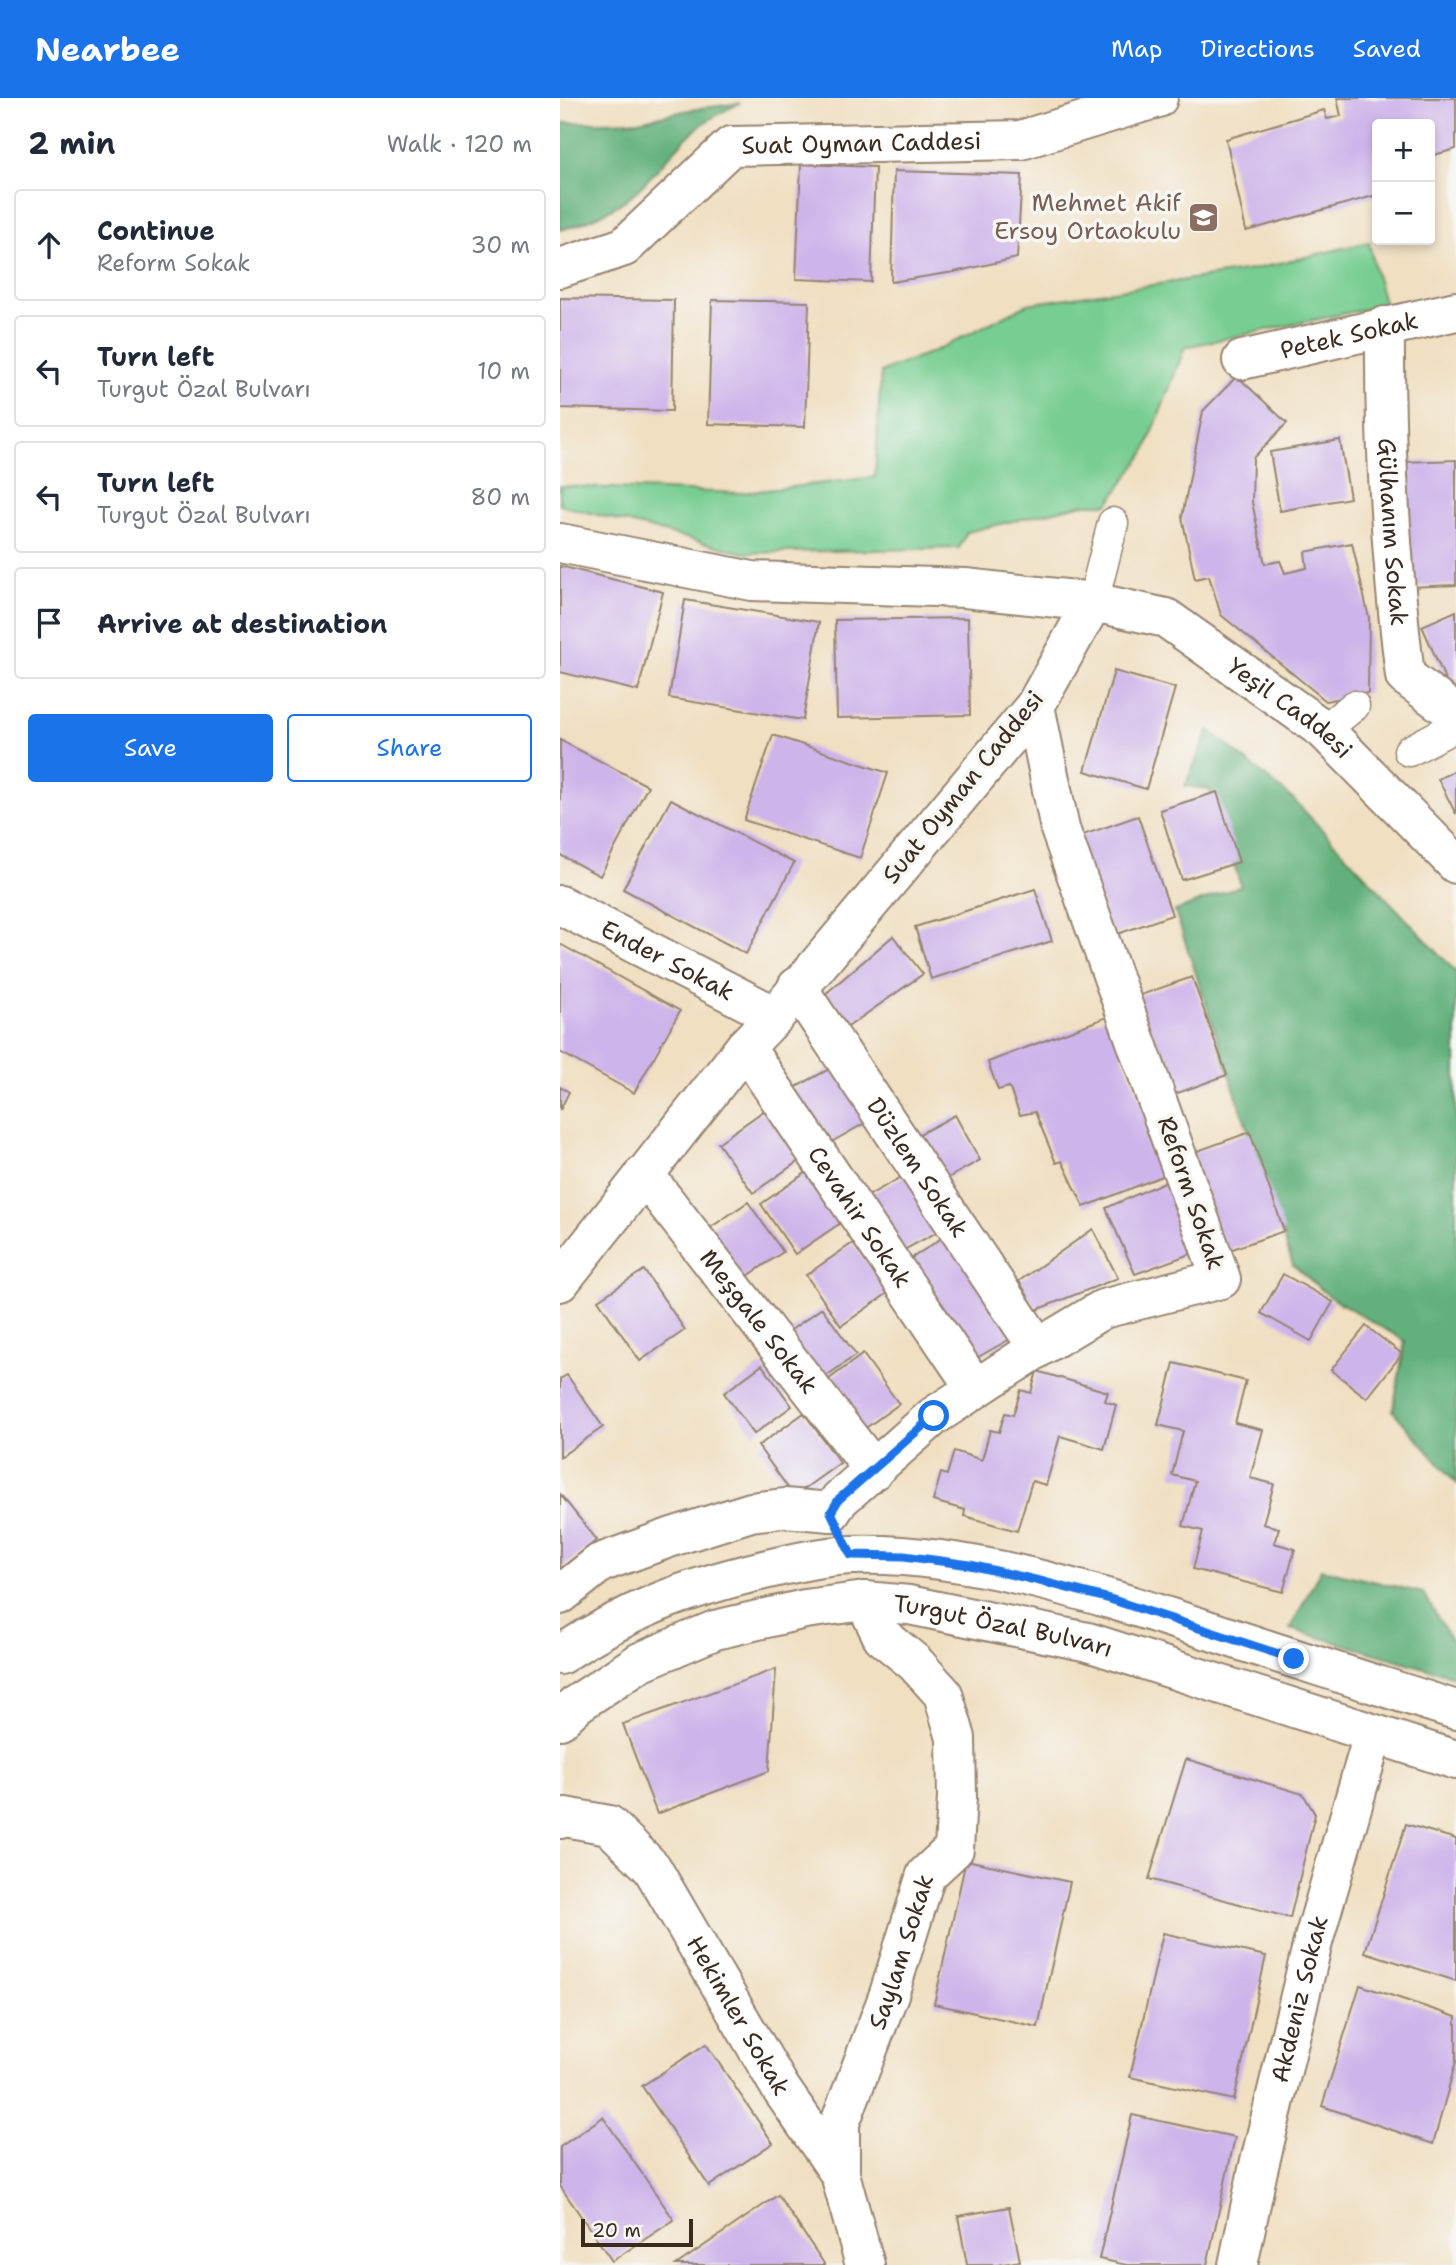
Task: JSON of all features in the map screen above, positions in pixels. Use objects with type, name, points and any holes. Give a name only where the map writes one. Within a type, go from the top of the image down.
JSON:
[{"type":"street","name":"Suat Oyman Caddesi","points":[[560,268],[624,247],[731,146],[1021,140],[1158,98]]},
{"type":"street","name":"Petek Sokak","points":[[1242,360],[1456,311]]},
{"type":"street","name":"Gülhanım Sokak","points":[[1385,326],[1385,418],[1397,607],[1405,676],[1456,714]]},
{"type":"street","points":[[560,543],[752,581],[965,588],[1093,601],[1113,523]]},
{"type":"street","name":"Suat Oyman Caddesi","points":[[560,1282],[745,1047],[1035,706],[1093,601]]},
{"type":"street","name":"Yeşil Caddesi","points":[[1093,601],[1166,618],[1324,730],[1456,864]]},
{"type":"street","name":"Reform Sokak","points":[[831,1512],[839,1499],[934,1416],[1103,1309],[1221,1279],[1060,830],[1035,706]]},
{"type":"street","points":[[1324,730],[1354,706]]},
{"type":"street","points":[[1409,751],[1456,726]]},
{"type":"street","name":"Ender Sokak","points":[[560,905],[786,1002]]},
{"type":"street","name":"Düzlem Sokak","points":[[786,1002],[1038,1348]]},
{"type":"street","name":"Cevahir Sokak","points":[[745,1047],[975,1388]]},
{"type":"street","name":"Meşgale Sokak","points":[[644,1174],[874,1470]]},
{"type":"street","points":[[560,1595],[600,1563],[751,1512],[784,1508],[831,1512],[851,1555]]},
{"type":"street","name":"Turgut Özal Bulvarı","points":[[560,1655],[603,1627],[664,1598],[744,1574],[851,1555],[917,1558],[970,1565],[1110,1599],[1456,1710]]},
{"type":"street","name":"Turgut Özal Bulvarı","points":[[560,1720],[577,1704],[640,1662],[715,1630],[804,1609],[865,1601],[909,1605],[1088,1643],[1456,1760]]},
{"type":"street","name":"Saylam Sokak","points":[[839,2174],[839,2123],[889,1994],[926,1875],[954,1849],[957,1797],[956,1738],[943,1694],[915,1663],[882,1636],[865,1601]]},
{"type":"street","name":"Akdeniz Sokak","points":[[1238,2265],[1258,2169],[1313,1942],[1373,1735]]},
{"type":"street","name":"Hekimler Sokak","points":[[560,1819],[565,1817],[609,1825],[652,1868],[781,2089],[839,2174],[865,2265]]},
{"type":"green space","points":[[740,103],[699,127],[641,187],[617,206],[560,230],[560,123],[638,121]]},
{"type":"green space","points":[[1369,242],[1385,305],[1185,347],[1145,452],[1108,504],[1084,504],[967,532],[959,548],[744,553],[560,505],[560,486],[740,493],[875,477],[881,372],[939,349],[1028,304],[1251,270]]},
{"type":"green space","points":[[1209,730],[1293,799],[1456,972],[1456,1483],[1393,1411],[1405,1341],[1330,1297],[1293,1265],[1175,911],[1241,886],[1209,789],[1185,786]]},
{"type":"green space","points":[[1321,1569],[1423,1593],[1456,1648],[1456,1677],[1290,1629]]},
{"type":"building","points":[[1337,98],[1456,98],[1456,149],[1435,155],[1435,119],[1372,119],[1372,196],[1246,231],[1226,139],[1324,110],[1327,119],[1341,116]]},
{"type":"building","points":[[801,164],[875,167],[871,282],[796,279]]},
{"type":"building","points":[[894,171],[1022,175],[1017,258],[891,282]]},
{"type":"building","points":[[560,298],[674,300],[672,411],[560,408]]},
{"type":"building","points":[[712,300],[809,302],[805,427],[708,424]]},
{"type":"building","points":[[1237,376],[1287,423],[1253,458],[1252,502],[1265,564],[1280,561],[1285,573],[1307,568],[1305,552],[1352,543],[1369,618],[1368,693],[1326,701],[1221,615],[1209,576],[1195,579],[1182,517],[1203,411]]},
{"type":"building","points":[[1340,440],[1350,498],[1280,511],[1270,452]]},
{"type":"building","points":[[1456,460],[1456,585],[1409,587],[1405,462]]},
{"type":"building","points":[[560,566],[663,592],[638,691],[560,672]]},
{"type":"building","points":[[685,600],[819,622],[803,720],[669,698]]},
{"type":"building","points":[[1456,611],[1456,691],[1451,693],[1422,626]]},
{"type":"building","points":[[968,618],[970,715],[837,718],[835,620]]},
{"type":"building","points":[[1114,671],[1175,688],[1146,789],[1085,771]]},
{"type":"building","points":[[773,735],[888,773],[860,858],[744,820]]},
{"type":"building","points":[[560,740],[648,786],[600,876],[560,855]]},
{"type":"building","points":[[1456,770],[1456,814],[1438,779]]},
{"type":"building","points":[[1217,792],[1239,862],[1182,880],[1160,810]]},
{"type":"building","points":[[671,799],[794,863],[746,954],[623,889]]},
{"type":"building","points":[[1138,816],[1172,915],[1112,936],[1077,837]]},
{"type":"building","points":[[1035,889],[1052,941],[931,979],[915,927]]},
{"type":"building","points":[[893,936],[923,974],[839,1033],[816,1002]]},
{"type":"building","points":[[560,944],[680,1011],[634,1093],[560,1052]]},
{"type":"building","points":[[1192,977],[1227,1075],[1167,1097],[1132,998]]},
{"type":"building","points":[[1107,1017],[1170,1173],[1084,1207],[1062,1161],[1056,1163],[1035,1112],[1020,1115],[1009,1087],[998,1090],[988,1062]]},
{"type":"building","points":[[840,1063],[872,1119],[819,1149],[787,1092]]},
{"type":"building","points":[[560,1087],[569,1092],[560,1110]]},
{"type":"building","points":[[765,1110],[800,1160],[753,1193],[718,1143]]},
{"type":"building","points":[[955,1115],[980,1160],[937,1184],[912,1138]]},
{"type":"building","points":[[1250,1132],[1284,1231],[1224,1252],[1189,1154]]},
{"type":"building","points":[[916,1169],[948,1226],[895,1255],[864,1198]]},
{"type":"building","points":[[807,1172],[842,1222],[795,1254],[761,1204]]},
{"type":"building","points":[[1171,1179],[1196,1252],[1135,1274],[1106,1208]]},
{"type":"building","points":[[748,1202],[783,1252],[736,1284],[701,1234]]},
{"type":"building","points":[[1093,1229],[1118,1278],[1036,1310],[1019,1281]]},
{"type":"building","points":[[951,1232],[1019,1334],[973,1360],[909,1260]]},
{"type":"building","points":[[853,1243],[888,1293],[841,1326],[806,1275]]},
{"type":"building","points":[[644,1270],[685,1330],[640,1361],[598,1300]]},
{"type":"building","points":[[1283,1274],[1333,1302],[1311,1341],[1261,1313]]},
{"type":"building","points":[[822,1308],[856,1355],[812,1386],[777,1340]]},
{"type":"building","points":[[1366,1326],[1402,1354],[1367,1398],[1331,1370]]},
{"type":"building","points":[[863,1354],[899,1404],[853,1437],[817,1388]]},
{"type":"building","points":[[1174,1363],[1246,1381],[1235,1423],[1263,1430],[1250,1478],[1274,1484],[1263,1524],[1279,1528],[1274,1543],[1295,1549],[1283,1592],[1193,1569],[1203,1531],[1183,1526],[1195,1481],[1172,1475],[1183,1431],[1158,1425]]},
{"type":"building","points":[[762,1365],[792,1406],[754,1434],[724,1393]]},
{"type":"building","points":[[1037,1371],[1108,1392],[1105,1401],[1116,1405],[1104,1449],[1060,1436],[1046,1485],[1032,1481],[1017,1531],[964,1516],[965,1510],[933,1501],[941,1473],[947,1475],[954,1451],[982,1460],[990,1430],[999,1432],[1005,1413],[1013,1415],[1021,1390],[1031,1393]]},
{"type":"building","points":[[567,1375],[603,1427],[560,1457],[560,1379]]},
{"type":"building","points":[[804,1413],[840,1463],[794,1496],[758,1446]]},
{"type":"building","points":[[560,1494],[597,1540],[560,1569]]},
{"type":"building","points":[[776,1669],[769,1771],[657,1814],[623,1724]]},
{"type":"building","points":[[1186,1759],[1303,1794],[1315,1814],[1290,1918],[1149,1879]]},
{"type":"building","points":[[1406,1824],[1456,1839],[1456,1981],[1365,1952]]},
{"type":"building","points":[[966,1860],[1070,1882],[1038,2027],[934,2004]]},
{"type":"building","points":[[1163,1933],[1266,1956],[1234,2100],[1130,2077]]},
{"type":"building","points":[[1360,1985],[1456,2017],[1456,2061],[1433,2144],[1322,2106]]},
{"type":"building","points":[[706,2044],[773,2143],[709,2186],[642,2086]]},
{"type":"building","points":[[1132,2115],[1235,2137],[1207,2265],[1127,2265],[1099,2259]]},
{"type":"building","points":[[603,2117],[674,2220],[612,2261],[560,2186],[560,2147]]},
{"type":"building","points":[[778,2195],[825,2265],[676,2265]]},
{"type":"building","points":[[1009,2207],[1020,2261],[998,2265],[967,2265],[958,2216]]},
{"type":"place","name":"Mehmet Akif Ersoy Ortaokulu","points":[[1204,217]]},
{"type":"route","points":[[934,1416],[839,1499],[831,1512],[851,1555],[904,1556],[970,1565],[1044,1582],[1110,1599],[1294,1659]]}]
